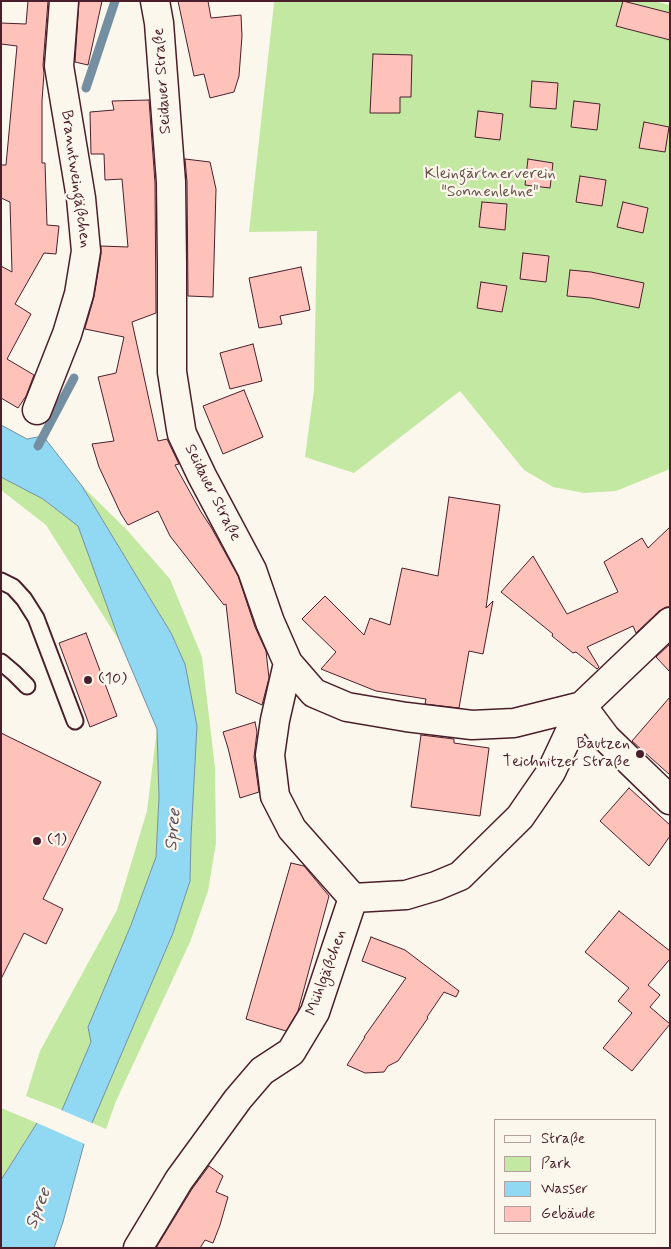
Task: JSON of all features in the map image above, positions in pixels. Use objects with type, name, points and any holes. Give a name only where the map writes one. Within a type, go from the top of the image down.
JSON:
[{"type":"street","name":"Branntweingäßchen","points":[[37,410],[67,334],[79,294],[86,251],[81,198],[59,66],[64,1]]},
{"type":"street","name":"Seidauer Straße","points":[[155,1],[159,24],[171,182],[172,372],[182,434],[252,570],[270,622],[288,663],[314,693],[347,707],[406,717],[472,725],[514,723],[582,706]]},
{"type":"street","points":[[288,663],[275,720],[270,755],[275,796],[292,829],[353,898],[406,895],[460,876],[520,817],[550,772],[582,706],[670,622]]},
{"type":"street","points":[[582,706],[606,738],[670,800]]},
{"type":"street","name":"Mühlgäßchen","points":[[138,1248],[179,1180],[238,1099],[262,1071],[292,1052],[315,1012],[353,898]]},
{"type":"lane","points":[[1,581],[13,588],[24,599],[36,618],[75,721]]},
{"type":"lane","points":[[1,662],[27,686]]},
{"type":"green space","name":"Kleingärtnerverein \"Sonnenlehne\"","points":[[276,1],[653,1],[670,5],[670,469],[616,491],[584,493],[553,487],[524,470],[460,391],[354,473],[305,457],[314,390],[317,231],[249,232],[274,3]]},
{"type":"green space","points":[[1,477],[43,499],[78,525],[120,642],[46,525],[1,490]]},
{"type":"green space","points":[[82,486],[127,530],[170,579],[202,657],[215,768],[216,843],[208,891],[190,942],[116,1101],[106,1129],[92,1123],[173,933],[190,881],[192,799],[185,664],[171,633]]},
{"type":"green space","points":[[157,729],[159,797],[156,857],[91,1042],[62,1110],[26,1096],[40,1051],[117,910],[147,811]]},
{"type":"green space","points":[[1,1108],[37,1123],[1,1180]]},
{"type":"water","name":"Spree","points":[[1,425],[27,439],[43,436],[82,486],[171,633],[185,664],[197,726],[190,881],[173,933],[84,1144],[54,1248],[1,1248],[1,1180],[37,1123],[62,1110],[91,1042],[88,1027],[131,925],[156,857],[159,797],[157,729],[120,642],[78,526],[43,499],[1,477]]},
{"type":"pier","points":[[59,1109],[94,1124],[87,1145],[35,1122]]},
{"type":"building","points":[[28,1],[48,1],[43,65],[42,163],[45,163],[47,225],[59,226],[56,254],[44,253],[15,304],[31,314],[7,359],[34,375],[26,396],[18,408],[1,398],[1,266],[12,272],[10,202],[1,198],[1,165],[6,165],[17,46],[1,44],[1,23],[26,24]]},
{"type":"building","points":[[79,1],[102,1],[88,65],[75,62]]},
{"type":"building","points":[[178,1],[208,1],[211,18],[241,15],[242,36],[239,76],[234,92],[210,98],[204,74],[194,76]]},
{"type":"building","points":[[623,1],[670,13],[670,40],[616,26]]},
{"type":"building","points":[[373,54],[412,55],[411,97],[400,97],[400,113],[370,113]]},
{"type":"building","points":[[532,81],[558,83],[556,109],[530,107]]},
{"type":"building","points":[[149,100],[155,183],[156,313],[132,322],[158,441],[167,439],[179,464],[175,465],[238,576],[255,627],[266,651],[269,678],[262,705],[236,693],[226,604],[224,605],[170,536],[158,511],[128,525],[99,467],[92,444],[114,441],[98,377],[116,373],[124,337],[85,328],[94,297],[101,246],[128,247],[122,179],[105,180],[104,154],[91,154],[90,112],[114,110],[112,101]]},
{"type":"building","points":[[574,101],[600,104],[597,130],[571,127]]},
{"type":"building","points":[[478,111],[503,114],[500,140],[475,137]]},
{"type":"building","points":[[644,122],[669,127],[665,152],[639,148]]},
{"type":"building","points":[[185,159],[210,162],[216,189],[213,297],[188,296]]},
{"type":"building","points":[[528,159],[553,163],[550,188],[525,185]]},
{"type":"building","points":[[580,176],[606,180],[602,206],[576,202]]},
{"type":"building","points":[[482,202],[507,204],[505,230],[479,227]]},
{"type":"building","points":[[623,202],[648,208],[643,233],[617,227]]},
{"type":"building","points":[[523,253],[549,256],[546,282],[520,279]]},
{"type":"building","points":[[301,267],[310,310],[280,316],[282,324],[259,328],[249,278]]},
{"type":"building","points":[[570,270],[591,272],[644,283],[639,308],[591,298],[567,296]]},
{"type":"building","points":[[481,282],[507,286],[502,312],[477,308]]},
{"type":"building","points":[[253,344],[262,381],[230,389],[220,353]]},
{"type":"building","points":[[244,390],[263,437],[223,454],[203,406]]},
{"type":"building","points":[[449,497],[500,505],[486,608],[493,601],[483,654],[469,651],[459,708],[425,704],[426,699],[376,691],[321,669],[336,652],[302,619],[325,596],[364,635],[370,618],[390,625],[402,568],[438,576]]},
{"type":"building","points":[[670,527],[670,607],[659,611],[636,633],[633,626],[587,647],[599,667],[597,669],[576,652],[573,653],[552,636],[553,634],[501,592],[533,556],[567,614],[618,592],[604,562],[642,538],[648,548]]},
{"type":"building","name":"(10)","points":[[86,633],[117,716],[90,727],[59,643]]},
{"type":"building","points":[[670,644],[670,672],[656,657]]},
{"type":"building","points":[[670,697],[670,775],[632,741]]},
{"type":"building","points":[[255,722],[257,732],[254,757],[259,792],[240,798],[223,732]]},
{"type":"building","name":"(1)","points":[[1,733],[101,782],[43,899],[63,909],[46,944],[24,933],[1,979]]},
{"type":"building","points":[[421,735],[454,739],[454,743],[489,748],[480,816],[411,807]]},
{"type":"building","points":[[629,788],[670,825],[670,836],[649,866],[600,821]]},
{"type":"building","points":[[291,863],[304,866],[329,896],[298,1011],[286,1031],[246,1019]]},
{"type":"building","points":[[619,911],[670,951],[670,959],[648,985],[660,995],[650,1007],[670,1024],[632,1071],[603,1048],[632,1013],[618,1001],[629,988],[585,952]]},
{"type":"building","points":[[371,937],[405,950],[459,991],[456,997],[444,992],[398,1061],[388,1066],[384,1072],[365,1073],[347,1065],[364,1037],[406,978],[362,961]]},
{"type":"building","points":[[209,1166],[223,1176],[216,1192],[228,1197],[213,1243],[205,1240],[200,1248],[156,1248],[192,1189]]},
{"type":"waterway","points":[[86,88],[115,1]]},
{"type":"waterway","points":[[38,446],[74,378]]},
{"type":"place","name":"(10)","points":[[88,680]]},
{"type":"place","name":"Bautzen Teichnitzer Straße","points":[[640,754]]},
{"type":"place","name":"(1)","points":[[37,841]]}]
